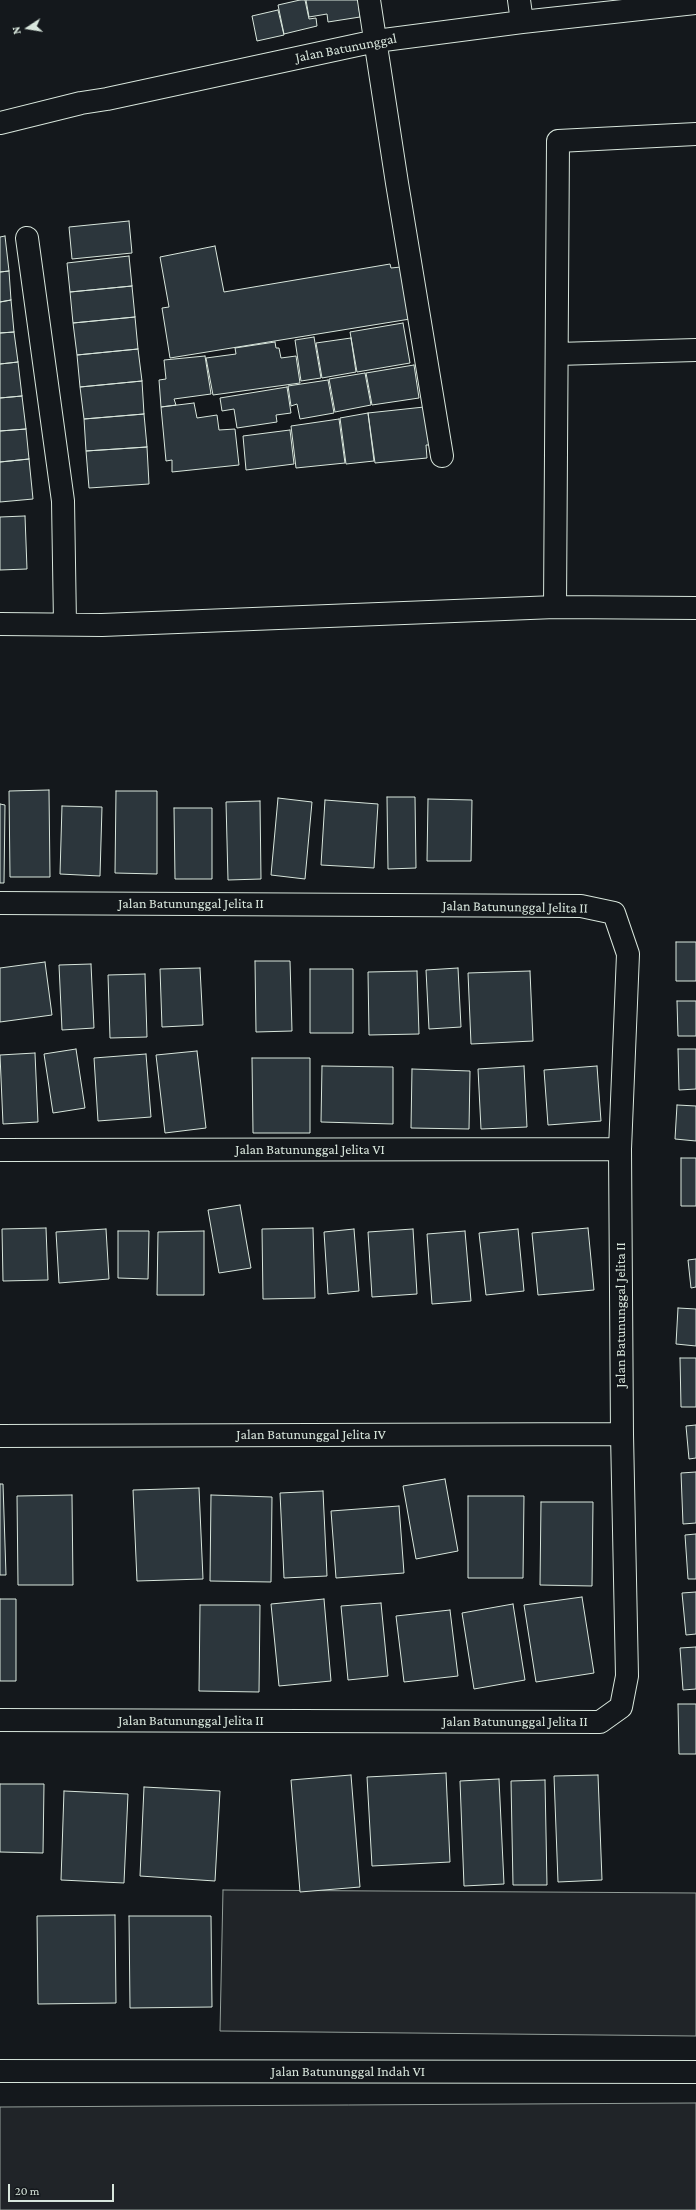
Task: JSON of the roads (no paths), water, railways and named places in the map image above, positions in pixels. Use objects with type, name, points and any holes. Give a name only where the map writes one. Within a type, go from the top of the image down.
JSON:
[{"type":"street","points":[[370,0],[397,183],[442,456]]},
{"type":"street","points":[[519,0],[522,22]]},
{"type":"street","name":"Jalan Batununggal","points":[[0,122],[81,103],[107,99],[376,41],[687,2]]},
{"type":"street","points":[[555,607],[558,141],[696,134]]},
{"type":"street","points":[[27,238],[63,501],[65,624]]},
{"type":"street","points":[[557,354],[696,350]]},
{"type":"street","points":[[0,624],[102,625],[555,607],[696,608]]},
{"type":"street","name":"Jalan Batununggal Jelita II","points":[[0,904],[581,906],[614,913],[628,954],[620,1149],[622,1434],[627,1676],[621,1707],[600,1722],[0,1720]]},
{"type":"street","name":"Jalan Batununggal Jelita VI","points":[[0,1150],[620,1149]]},
{"type":"street","name":"Jalan Batununggal Jelita IV","points":[[0,1436],[622,1434]]},
{"type":"street","name":"Jalan Batununggal Indah VI","points":[[0,2071],[696,2072]]}]
